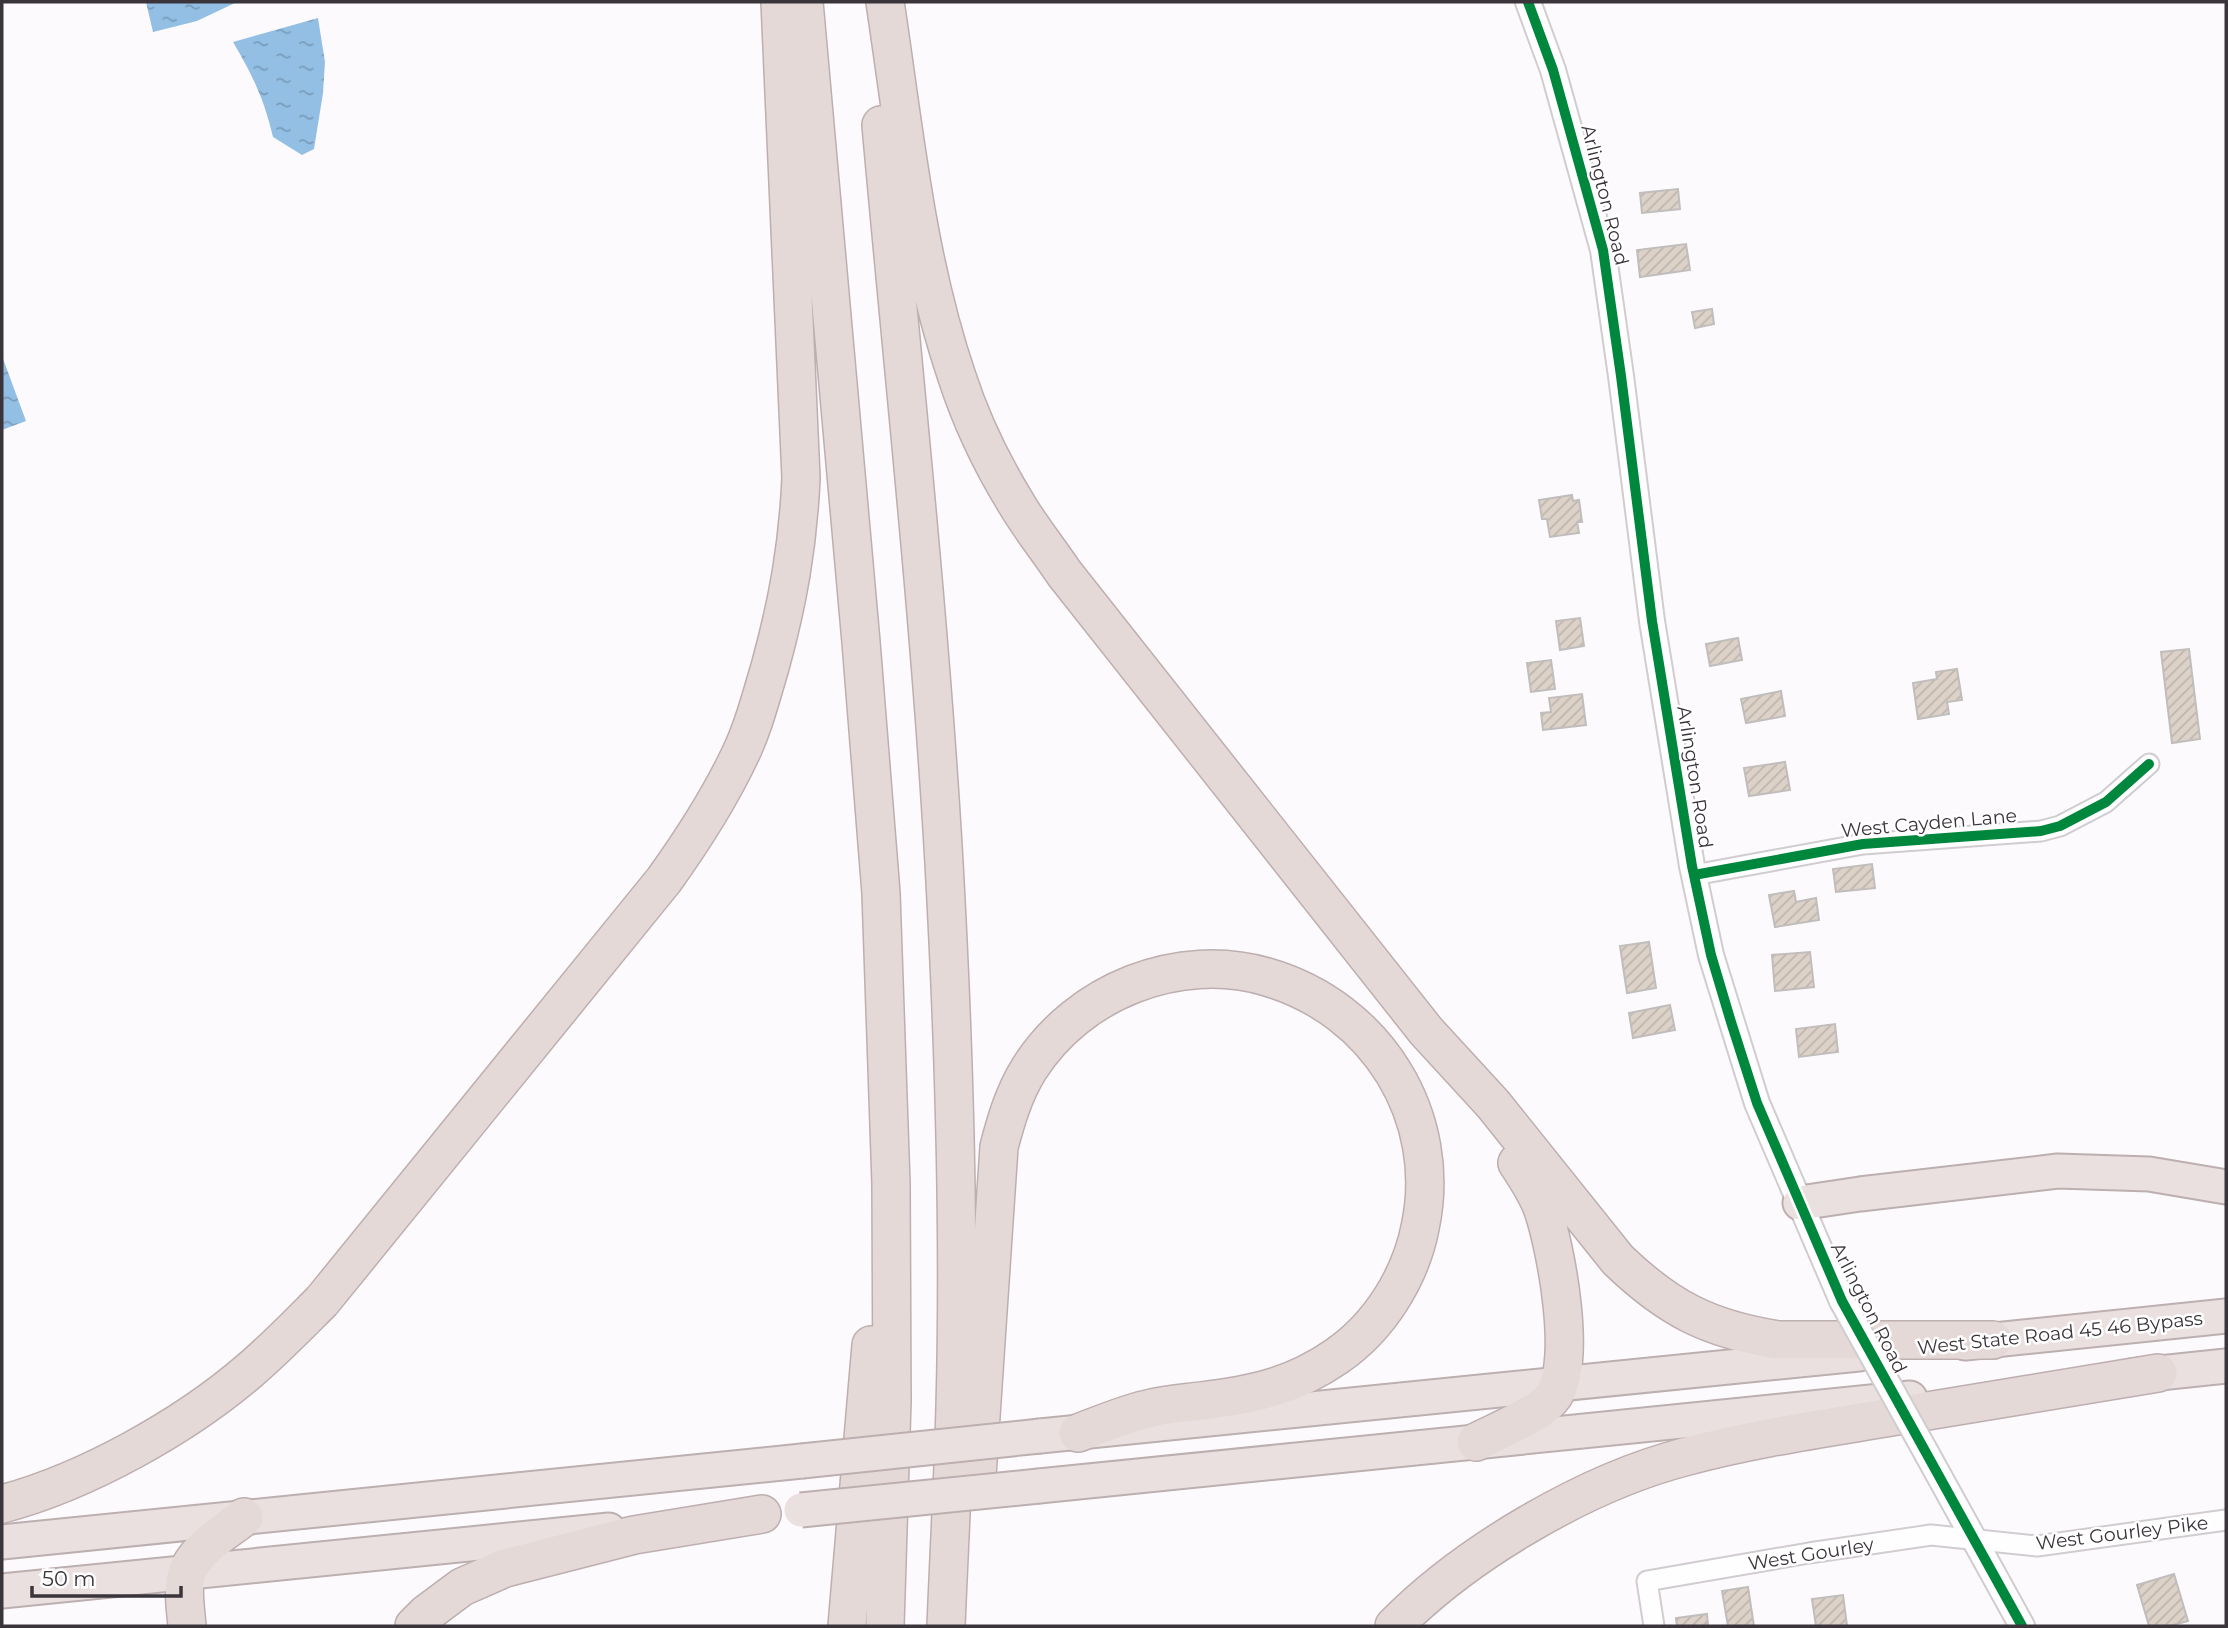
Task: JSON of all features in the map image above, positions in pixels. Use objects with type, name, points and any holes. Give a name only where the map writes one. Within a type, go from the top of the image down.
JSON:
[{"type":"highway","points":[[2,1504],[72,1478],[149,1441],[221,1393],[295,1329],[322,1301],[664,880],[700,827],[734,767],[760,701],[781,627],[794,565],[799,518],[801,478],[780,2]]},
{"type":"highway","points":[[804,2],[879,867],[891,1184],[892,1401],[885,1626]]},
{"type":"highway","points":[[870,2],[934,727],[949,969],[956,1188],[955,1344],[946,1626]]},
{"type":"highway","points":[[885,2],[933,298],[957,379],[1015,502],[1064,573],[1426,1031],[1524,1172],[1542,1208],[1552,1242],[1563,1323],[1564,1348],[1560,1384],[1547,1404],[1476,1442]]},
{"type":"highway","points":[[958,1626],[974,1525],[999,1147],[1013,1099],[1029,1069],[1062,1030],[1095,1003],[1147,978],[1181,971],[1210,969],[1239,972],[1266,977],[1310,995],[1343,1017],[1379,1050],[1404,1089],[1419,1129],[1425,1168],[1424,1211],[1410,1263],[1397,1290],[1360,1337],[1339,1355],[1291,1382],[1247,1395],[1152,1407],[1078,1433]]},
{"type":"highway","points":[[1426,1031],[1493,1104],[1618,1260],[1641,1282],[1696,1318],[1731,1331],[1778,1340],[1993,1340]]},
{"type":"highway","points":[[1800,1203],[2058,1171],[2149,1174],[2226,1187]]},
{"type":"highway","points":[[848,1626],[868,1370],[891,1184]]},
{"type":"highway","name":"West State Road 45 46 Bypass","points":[[2,1542],[2226,1317]]},
{"type":"highway","points":[[2,1591],[2226,1366]]},
{"type":"highway","points":[[1394,1626],[1475,1559],[1509,1536],[1594,1490],[1681,1458],[1776,1436],[2158,1373]]},
{"type":"highway","points":[[414,1626],[462,1587],[505,1568],[634,1535],[762,1514]]},
{"type":"highway","points":[[187,1626],[184,1593],[187,1573],[195,1558],[244,1517]]},
{"type":"street","name":"Arlington Road","points":[[1528,2],[1556,82],[1604,250],[1651,621],[1694,875],[1711,955],[1757,1103],[1842,1301],[2022,1626]]},
{"type":"street","name":"West Cayden Lane","points":[[1694,875],[1863,844],[2041,831],[2060,826],[2106,802],[2149,764]]},
{"type":"street","name":"West Gourley Pike","points":[[1975,1541],[2037,1546],[2226,1520]]},
{"type":"street","name":"West Gourley","points":[[1654,1626],[1647,1581],[1930,1535],[1975,1541]]},
{"type":"water","points":[[146,2],[237,2],[197,21],[153,32]]},
{"type":"water","points":[[318,18],[325,62],[323,93],[314,149],[302,155],[273,137],[257,88],[233,42]]},
{"type":"water","points":[[2,356],[26,421],[2,430]]},
{"type":"building","points":[[1678,189],[1680,209],[1642,213],[1640,193]]},
{"type":"building","points":[[1686,244],[1690,270],[1640,277],[1637,250]]},
{"type":"building","points":[[1712,309],[1714,324],[1695,328],[1692,312]]},
{"type":"building","points":[[1572,495],[1573,501],[1579,500],[1582,522],[1577,522],[1579,533],[1550,537],[1547,519],[1542,519],[1539,500]]},
{"type":"building","points":[[1580,618],[1584,646],[1560,650],[1556,621]]},
{"type":"building","points":[[1738,638],[1742,660],[1710,666],[1706,644]]},
{"type":"building","points":[[2189,649],[2200,739],[2172,743],[2161,652]]},
{"type":"building","points":[[1551,660],[1555,689],[1531,692],[1527,663]]},
{"type":"building","points":[[1957,669],[1962,700],[1947,702],[1949,714],[1918,719],[1913,683],[1937,679],[1936,672]]},
{"type":"building","points":[[1781,691],[1785,716],[1746,723],[1741,699]]},
{"type":"building","points":[[1582,694],[1586,725],[1543,730],[1541,713],[1551,712],[1549,698]]},
{"type":"building","points":[[1785,762],[1790,790],[1749,796],[1744,768]]},
{"type":"building","points":[[1872,864],[1875,888],[1836,892],[1833,869]]},
{"type":"building","points":[[1794,891],[1796,902],[1816,898],[1819,920],[1775,927],[1769,895]]},
{"type":"building","points":[[1649,942],[1656,988],[1627,993],[1620,946]]},
{"type":"building","points":[[1810,952],[1814,987],[1775,991],[1772,955]]},
{"type":"building","points":[[1670,1005],[1675,1030],[1633,1038],[1629,1013]]},
{"type":"building","points":[[1835,1024],[1838,1052],[1799,1057],[1796,1029]]},
{"type":"building","points":[[2174,1574],[2188,1621],[2169,1626],[2149,1626],[2137,1585]]},
{"type":"building","points":[[1748,1587],[1754,1626],[1728,1626],[1722,1591]]},
{"type":"building","points":[[1843,1595],[1847,1626],[1816,1626],[1812,1599]]},
{"type":"building","points":[[1707,1614],[1708,1626],[1677,1626],[1676,1618]]},
{"type":"cycle path","points":[[1528,2],[1553,70],[1603,250],[1652,621],[1692,866],[1711,955],[1731,1022],[1757,1103],[1842,1301],[2022,1626]]},
{"type":"cycle path","points":[[1694,875],[1863,844],[2041,831],[2060,826],[2106,802],[2149,764]]}]
